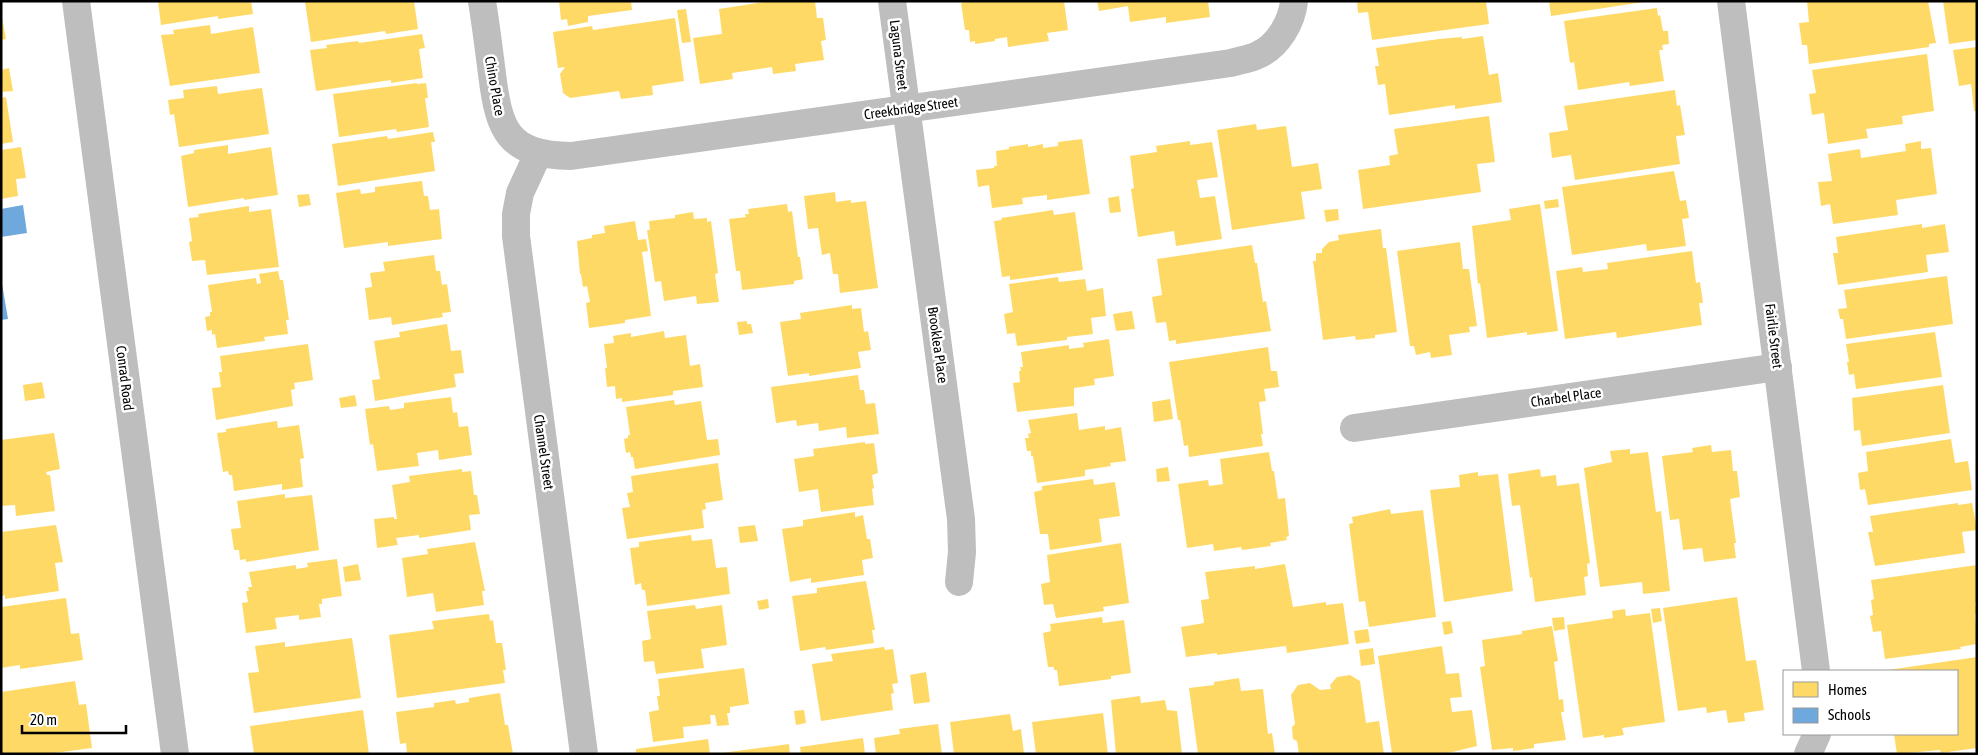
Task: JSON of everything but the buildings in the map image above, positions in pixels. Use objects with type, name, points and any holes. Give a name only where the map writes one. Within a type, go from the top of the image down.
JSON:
[{"type":"street","name":"Conrad Road","points":[[76,1],[174,754]]},
{"type":"street","name":"Chino Place","points":[[482,1],[498,114],[509,135],[518,143],[538,154]]},
{"type":"street","name":"Laguna Street","points":[[892,1],[906,109]]},
{"type":"street","name":"Creekbridge Street","points":[[538,154],[553,157],[571,156],[1231,63],[1259,55],[1279,39],[1293,13],[1294,1]]},
{"type":"street","name":"Fairlie Street","points":[[1731,1],[1816,670]]},
{"type":"street","name":"Brooklea Place","points":[[906,109],[961,519],[962,552],[959,582]]},
{"type":"street","name":"Channel Street","points":[[538,154],[520,193],[516,214],[516,236],[584,754]]},
{"type":"street","name":"Charbel Place","points":[[1354,428],[1778,367]]},
{"type":"street","points":[[1808,754],[1817,735]]}]
